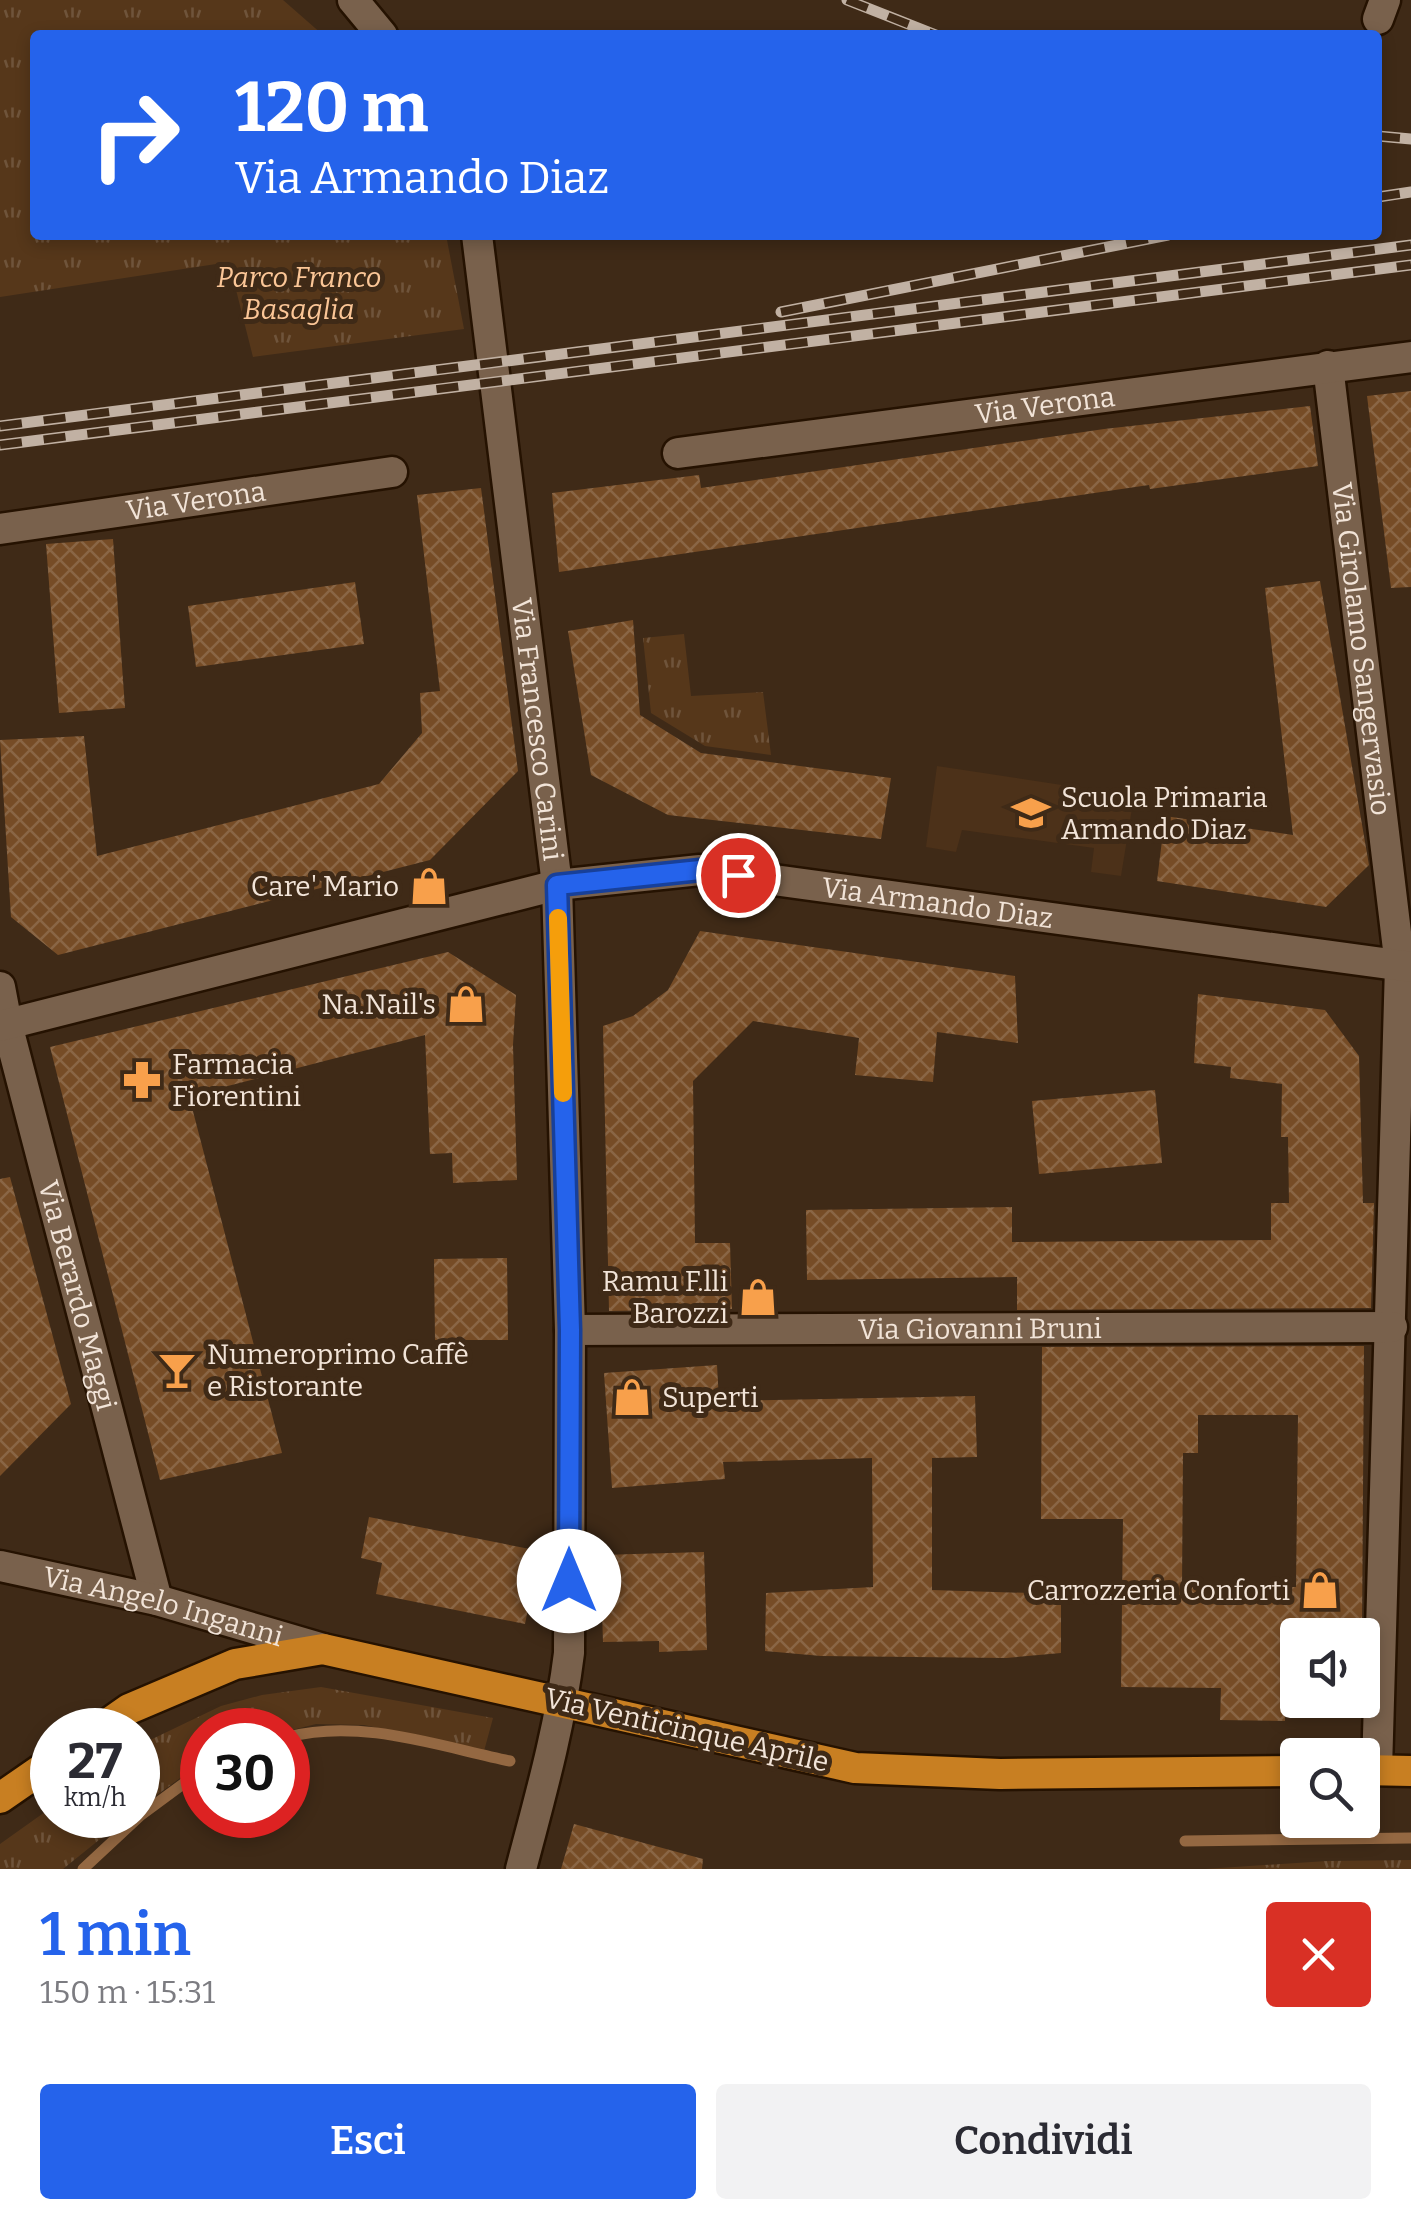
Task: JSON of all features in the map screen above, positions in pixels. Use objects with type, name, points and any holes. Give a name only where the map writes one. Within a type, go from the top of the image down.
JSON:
[{"type":"main road","name":"Via Venticinque Aprile","points":[[131,1708],[235,1664],[324,1649],[855,1768],[1000,1774],[1280,1770]]},
{"type":"main road","points":[[1380,1770],[1411,1771]]},
{"type":"main road","points":[[0,1798],[30,1777]]},
{"type":"street","points":[[353,0],[378,30]]},
{"type":"street","name":"Via Francesco Carini","points":[[478,240],[557,885],[570,1330],[569,1653],[563,1702],[520,1869]]},
{"type":"street","name":"Via Verona","points":[[678,453],[1411,357]]},
{"type":"street","name":"Via Girolamo Sangervasio","points":[[1328,366],[1406,967],[1372,1738]]},
{"type":"street","name":"Via Verona","points":[[0,529],[392,472]]},
{"type":"street","name":"Via Armando Diaz","points":[[3,1025],[557,885],[700,870],[1406,967]]},
{"type":"street","name":"Via Berardo Maggi","points":[[0,988],[3,1025],[156,1600]]},
{"type":"street","name":"Via Giovanni Bruni","points":[[570,1330],[1392,1327]]},
{"type":"street","name":"Via Angelo Inganni","points":[[0,1566],[156,1600],[324,1649]]},
{"type":"shaded area","name":"Scuola Primaria Armando Diaz","points":[[937,766],[1134,796],[1121,876],[1091,872],[1094,848],[962,830],[956,852],[926,847]]},
{"type":"green space","name":"Parco Franco Basaglia","points":[[0,0],[283,0],[317,30],[30,30],[30,240],[447,240],[464,329],[253,357],[229,262],[0,297]]},
{"type":"green space","points":[[684,634],[691,696],[763,692],[771,755],[705,746],[651,713],[643,638]]},
{"type":"green space","points":[[321,1687],[493,1718],[484,1751],[364,1725],[310,1726],[310,1708],[217,1708],[262,1695]]},
{"type":"green space","points":[[180,1726],[180,1778],[160,1793],[160,1735]]},
{"type":"green space","points":[[30,1823],[30,1838],[101,1838],[63,1869],[0,1869],[0,1844]]},
{"type":"green space","points":[[1411,1860],[1411,1869],[1205,1869],[1327,1861]]},
{"type":"building","points":[[1411,391],[1411,587],[1391,588],[1367,396]]},
{"type":"building","points":[[1310,406],[1318,466],[1150,489],[1149,485],[559,572],[552,493],[699,475],[701,488],[1104,429]]},
{"type":"building","points":[[481,488],[518,771],[430,860],[58,955],[11,917],[0,740],[84,736],[97,856],[379,784],[422,733],[420,693],[440,691],[417,495]]},
{"type":"building","points":[[113,539],[125,708],[59,713],[46,544]]},
{"type":"building","points":[[1320,581],[1369,865],[1326,907],[1157,881],[1165,816],[1293,835],[1265,588]]},
{"type":"building","points":[[355,582],[364,644],[196,667],[188,606]]},
{"type":"building","points":[[633,620],[640,715],[701,753],[891,778],[881,839],[668,815],[591,775],[568,631]]},
{"type":"building","points":[[700,931],[1015,976],[1018,1043],[937,1032],[933,1082],[855,1075],[859,1038],[753,1021],[693,1081],[695,1243],[730,1243],[732,1309],[609,1311],[603,1026],[633,1016],[668,990]]},
{"type":"building","points":[[448,952],[516,995],[513,1045],[517,1180],[453,1183],[452,1153],[430,1154],[425,1035],[189,1096],[282,1453],[160,1480],[50,1047]]},
{"type":"building","points":[[1198,994],[1325,1010],[1359,1056],[1363,1203],[1374,1203],[1371,1308],[1017,1310],[1017,1277],[807,1280],[806,1210],[1012,1207],[1012,1242],[1271,1240],[1271,1203],[1289,1203],[1288,1137],[1281,1137],[1282,1084],[1230,1078],[1231,1067],[1194,1063]]},
{"type":"building","points":[[1155,1090],[1162,1163],[1039,1174],[1032,1101]]},
{"type":"building","points":[[10,1177],[71,1404],[0,1476],[0,1179]]},
{"type":"building","points":[[507,1258],[508,1340],[435,1340],[434,1259]]},
{"type":"building","points":[[1364,1346],[1362,1618],[1280,1618],[1280,1718],[1285,1721],[1220,1720],[1221,1688],[1121,1687],[1123,1519],[1041,1519],[1042,1347]],"holes":[[[1198,1415],[1298,1415],[1296,1587],[1182,1587],[1183,1453],[1198,1453]]]},
{"type":"building","points":[[717,1365],[719,1401],[975,1396],[977,1457],[932,1458],[932,1590],[1061,1594],[1061,1653],[1006,1658],[821,1656],[765,1651],[766,1593],[873,1587],[872,1458],[723,1462],[725,1479],[612,1488],[604,1373]]},
{"type":"building","points":[[369,1517],[540,1551],[525,1624],[376,1594],[382,1563],[361,1558]]},
{"type":"building","points":[[704,1552],[707,1650],[659,1652],[659,1641],[603,1642],[600,1555]]},
{"type":"building","points":[[574,1824],[703,1859],[702,1869],[561,1869]]},
{"type":"waterway","points":[[310,1733],[371,1732],[510,1761]]},
{"type":"waterway","points":[[83,1869],[141,1815],[180,1786]]},
{"type":"waterway","points":[[1185,1841],[1411,1838]]},
{"type":"railway","points":[[847,0],[923,30]]},
{"type":"railway","points":[[1382,136],[1411,139]]},
{"type":"railway","points":[[1382,196],[1411,192]]},
{"type":"railway","points":[[781,312],[1143,240]]},
{"type":"railway","points":[[0,426],[1411,245]]},
{"type":"railway","points":[[0,445],[1411,265]]},
{"type":"slow traffic","points":[[558,918],[563,1093]]},
{"type":"place","name":"Scuola Primaria Armando Diaz","points":[[1031,813]]},
{"type":"place","name":"Care' Mario","points":[[429,886]]},
{"type":"place","name":"Na.Nail's","points":[[466,1004]]},
{"type":"place","name":"Farmacia Fiorentini","points":[[142,1080]]},
{"type":"place","name":"Ramu F.lli Barozzi","points":[[758,1297]]},
{"type":"place","name":"Numeroprimo Caffè e Ristorante","points":[[177,1370]]},
{"type":"place","name":"Superti","points":[[632,1397]]},
{"type":"place","name":"Carrozzeria Conforti","points":[[1320,1590]]},
{"type":"route","points":[[569,1581],[570,1330],[557,885],[700,870],[738,875]]}]
